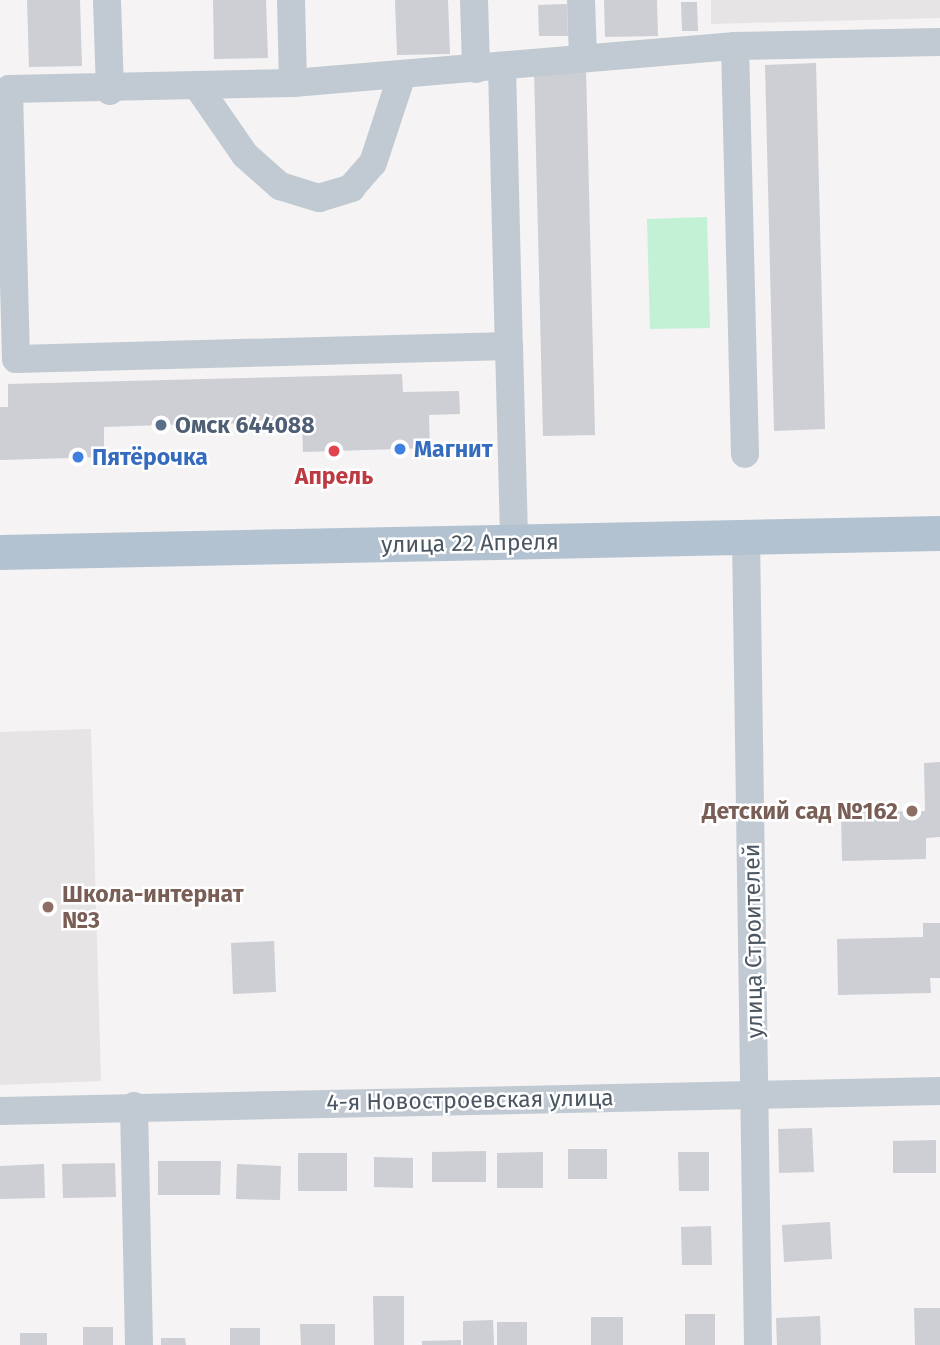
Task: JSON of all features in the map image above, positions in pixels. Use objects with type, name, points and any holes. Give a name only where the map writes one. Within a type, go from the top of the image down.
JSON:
[{"type":"main road","name":"улица 22 Апреля","points":[[0,552],[940,533]]},
{"type":"street","points":[[107,0],[110,91]]},
{"type":"street","points":[[291,0],[293,83]]},
{"type":"street","points":[[474,0],[489,68],[509,346],[513,542]]},
{"type":"street","points":[[581,0],[583,58]]},
{"type":"street","points":[[509,346],[16,359],[9,89],[110,91],[293,83],[735,46],[940,42]]},
{"type":"street","points":[[735,46],[745,454]]},
{"type":"street","points":[[198,87],[245,155],[280,186],[319,198],[351,188],[373,163],[402,75]]},
{"type":"street","name":"улица Строителей","points":[[747,538],[758,1345]]},
{"type":"street","name":"4-я Новостроевская улица","points":[[0,1111],[134,1106],[940,1091]]},
{"type":"street","points":[[134,1106],[139,1345]]},
{"type":"shaded area","points":[[711,0],[940,0],[940,18],[711,24]]},
{"type":"shaded area","name":"Школа-интернат №3","points":[[91,729],[101,1081],[0,1085],[0,732]]},
{"type":"green space","points":[[707,217],[710,328],[650,329],[647,219]]},
{"type":"building","points":[[27,0],[80,0],[82,66],[29,67]]},
{"type":"building","points":[[213,0],[266,0],[268,58],[214,59]]},
{"type":"building","points":[[395,0],[448,0],[450,54],[397,55]]},
{"type":"building","points":[[604,0],[657,0],[658,36],[605,37]]},
{"type":"building","points":[[681,2],[697,2],[698,31],[682,31]]},
{"type":"building","points":[[567,4],[568,36],[539,36],[538,5]]},
{"type":"building","points":[[816,63],[825,429],[774,431],[765,65]]},
{"type":"building","points":[[586,69],[595,435],[543,436],[534,71]]},
{"type":"building","points":[[402,374],[403,392],[459,391],[460,414],[429,415],[430,448],[303,452],[302,422],[161,425],[104,427],[104,457],[0,460],[0,407],[8,407],[8,384]]},
{"type":"building","name":"Детский сад №162","points":[[940,762],[940,837],[926,838],[926,859],[842,861],[841,812],[925,811],[924,763]]},
{"type":"building","points":[[923,923],[940,923],[940,978],[930,978],[931,993],[838,995],[837,939],[923,937]]},
{"type":"building","points":[[274,941],[276,992],[233,994],[231,943]]},
{"type":"building","points":[[812,1128],[814,1172],[779,1173],[778,1129]]},
{"type":"building","points":[[936,1140],[936,1173],[893,1173],[893,1141]]},
{"type":"building","points":[[568,1149],[607,1149],[607,1179],[568,1179]]},
{"type":"building","points":[[486,1151],[486,1182],[432,1182],[432,1152]]},
{"type":"building","points":[[543,1152],[543,1188],[497,1188],[497,1153]]},
{"type":"building","points":[[678,1152],[709,1152],[709,1191],[679,1191]]},
{"type":"building","points":[[298,1153],[347,1153],[347,1191],[298,1191]]},
{"type":"building","points":[[374,1157],[413,1158],[413,1188],[374,1187]]},
{"type":"building","points":[[158,1161],[221,1161],[220,1195],[158,1195]]},
{"type":"building","points":[[115,1163],[116,1197],[63,1198],[62,1164]]},
{"type":"building","points":[[44,1164],[45,1198],[0,1199],[0,1166]]},
{"type":"building","points":[[237,1164],[281,1166],[280,1200],[236,1199]]},
{"type":"building","points":[[830,1222],[832,1259],[784,1262],[782,1225]]},
{"type":"building","points":[[711,1226],[712,1265],[682,1265],[681,1227]]},
{"type":"building","points":[[373,1296],[404,1296],[404,1345],[374,1345]]},
{"type":"building","points":[[914,1308],[940,1308],[940,1345],[915,1345]]},
{"type":"building","points":[[685,1314],[715,1314],[715,1345],[685,1345]]},
{"type":"building","points":[[820,1316],[821,1345],[777,1345],[776,1318]]},
{"type":"building","points":[[591,1317],[623,1317],[623,1345],[591,1345]]},
{"type":"building","points":[[493,1320],[494,1345],[463,1345],[463,1321]]},
{"type":"building","points":[[497,1322],[527,1322],[527,1345],[497,1345]]},
{"type":"building","points":[[300,1324],[335,1324],[335,1345],[301,1345]]},
{"type":"building","points":[[83,1327],[113,1327],[113,1345],[83,1345]]},
{"type":"building","points":[[230,1328],[260,1328],[260,1345],[230,1345]]},
{"type":"building","points":[[20,1333],[47,1333],[47,1345],[20,1345]]},
{"type":"building","points":[[161,1338],[185,1338],[186,1345],[161,1345]]},
{"type":"building","points":[[461,1340],[461,1345],[422,1345],[422,1341]]},
{"type":"place","name":"Омск 644088","points":[[161,425]]},
{"type":"place","name":"Магнит","points":[[400,449]]},
{"type":"place","name":"Апрель","points":[[334,451]]},
{"type":"place","name":"Пятёрочка","points":[[78,457]]},
{"type":"place","name":"Детский сад №162","points":[[912,811]]},
{"type":"place","name":"Школа-интернат №3","points":[[48,907]]}]
